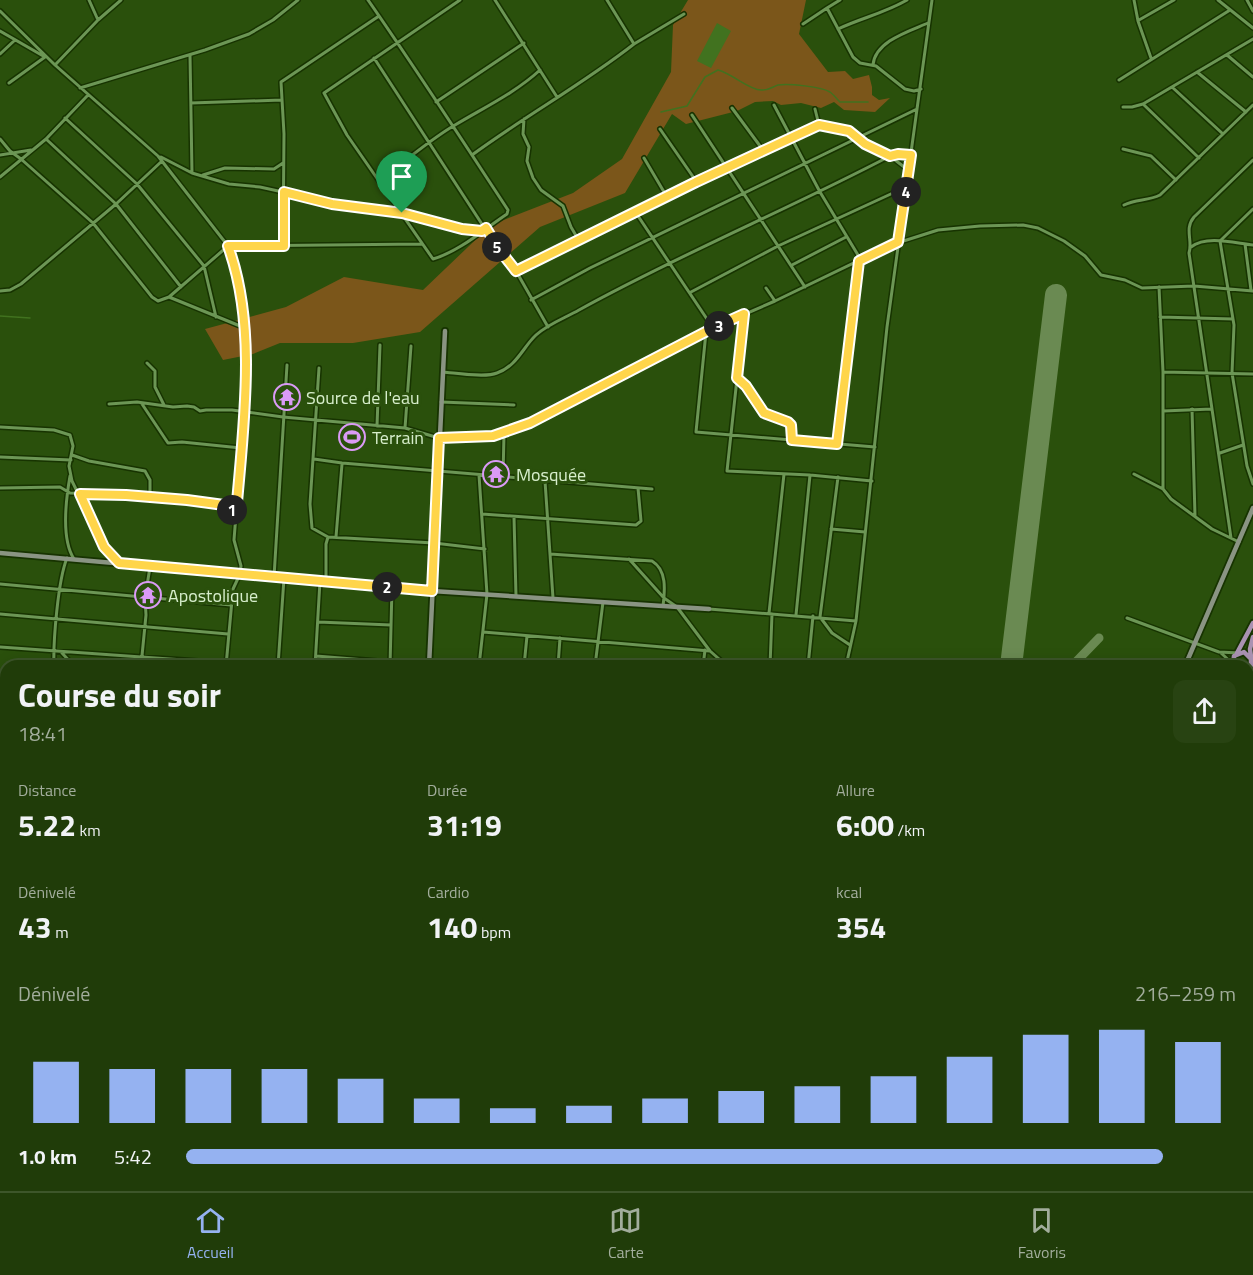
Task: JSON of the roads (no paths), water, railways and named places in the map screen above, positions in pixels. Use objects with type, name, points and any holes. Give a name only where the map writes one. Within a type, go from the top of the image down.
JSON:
[{"type":"main road","points":[[1235,660],[1253,623]]},
{"type":"main road","points":[[1252,658],[1250,649],[1253,637]]},
{"type":"main road","points":[[1237,653],[1246,653],[1252,658]]},
{"type":"street","points":[[89,0],[98,20]]},
{"type":"street","points":[[55,65],[98,20],[121,0]]},
{"type":"street","points":[[80,88],[190,55],[249,34],[273,20],[298,0]]},
{"type":"street","points":[[368,0],[396,43],[453,126],[508,210],[507,214],[442,256],[433,259],[347,135],[325,96],[327,90],[396,43],[460,0]]},
{"type":"street","points":[[495,0],[557,98]]},
{"type":"street","points":[[607,0],[634,44]]},
{"type":"street","points":[[803,24],[840,0]]},
{"type":"street","points":[[838,29],[861,18],[879,14],[907,0]]},
{"type":"street","points":[[847,660],[856,621],[898,242],[932,0]]},
{"type":"street","points":[[1134,0],[1138,21],[1151,58]]},
{"type":"street","points":[[1138,21],[1174,0]]},
{"type":"street","points":[[1218,0],[1253,28]]},
{"type":"street","points":[[1246,0],[1253,11]]},
{"type":"street","points":[[827,8],[855,60],[873,65],[905,89],[914,91],[921,89]]},
{"type":"street","points":[[0,10],[55,65],[158,156],[228,246],[237,272],[246,329],[244,412],[234,540],[240,562],[240,574],[233,589],[225,660]]},
{"type":"street","points":[[1119,80],[1230,10]]},
{"type":"street","points":[[472,155],[609,64],[634,44],[684,14]]},
{"type":"street","points":[[284,246],[284,163],[280,86],[283,80],[379,16]]},
{"type":"street","points":[[873,65],[875,56],[886,44],[929,22]]},
{"type":"street","points":[[0,30],[46,56]]},
{"type":"street","points":[[1123,107],[1143,104],[1253,39]]},
{"type":"street","points":[[0,54],[15,40]]},
{"type":"street","points":[[436,102],[524,43]]},
{"type":"street","points":[[190,55],[192,173]]},
{"type":"street","points":[[1226,55],[1253,77]]},
{"type":"street","points":[[9,83],[46,56]]},
{"type":"street","points":[[374,58],[484,229],[516,271],[548,327]]},
{"type":"street","points":[[402,163],[453,126],[483,110],[540,70]]},
{"type":"street","points":[[1197,72],[1246,112]]},
{"type":"street","points":[[1172,87],[1222,134]]},
{"type":"street","points":[[0,177],[46,139],[88,95]]},
{"type":"street","points":[[190,103],[282,100]]},
{"type":"street","points":[[1143,104],[1199,158]]},
{"type":"street","points":[[774,105],[820,192],[860,260],[837,444]]},
{"type":"street","points":[[1124,205],[1135,200],[1156,197],[1253,105]]},
{"type":"street","points":[[732,108],[763,150]]},
{"type":"street","points":[[815,109],[819,125]]},
{"type":"street","points":[[531,300],[590,268],[917,110]]},
{"type":"street","points":[[692,115],[725,169],[792,265],[804,287]]},
{"type":"street","points":[[65,118],[137,184],[204,266],[216,317]]},
{"type":"street","points":[[524,119],[523,134],[529,147],[527,161],[533,178],[541,190],[564,206],[578,239]]},
{"type":"street","points":[[516,271],[791,136],[819,125],[844,129],[853,133],[858,139],[890,156],[909,170]]},
{"type":"street","points":[[660,129],[696,182]]},
{"type":"street","points":[[0,139],[93,224],[152,297],[158,301],[169,297],[228,246],[423,244]]},
{"type":"street","points":[[46,139],[116,204],[181,287]]},
{"type":"street","points":[[1123,149],[1151,156],[1176,180]]},
{"type":"street","points":[[0,154],[33,150]]},
{"type":"street","points":[[443,372],[496,374],[522,354],[535,336],[548,327],[669,264],[890,156],[911,155]]},
{"type":"street","points":[[158,156],[192,173],[230,184],[260,187],[351,207],[402,213],[462,229],[484,229]]},
{"type":"street","points":[[644,158],[667,197]]},
{"type":"street","points":[[1231,538],[1189,253],[1191,247],[1188,232],[1190,222],[1253,160]]},
{"type":"street","points":[[0,291],[10,290],[21,284],[116,204],[162,161]]},
{"type":"street","points":[[201,175],[225,168],[274,169],[284,163]]},
{"type":"street","points":[[691,292],[778,246],[906,187]]},
{"type":"street","points":[[1220,241],[1253,209]]},
{"type":"street","points":[[636,213],[713,328]]},
{"type":"street","points":[[109,404],[192,406],[200,411],[244,412],[405,428],[439,438],[493,436],[530,423],[713,328],[898,242],[938,230],[1023,225],[1038,228],[1064,241],[1085,256],[1101,275],[1125,280],[1142,288],[1194,286],[1252,290],[1245,244]]},
{"type":"street","points":[[792,265],[847,237]]},
{"type":"street","points":[[1191,247],[1201,242],[1220,241],[1253,245]]},
{"type":"street","points":[[1220,241],[1233,319],[1232,373],[1253,484]]},
{"type":"street","points":[[1159,287],[1163,372],[1163,489]]},
{"type":"street","points":[[766,288],[775,301]]},
{"type":"street","points":[[169,297],[246,329]]},
{"type":"street","points":[[744,314],[726,471],[872,481]]},
{"type":"street","points":[[1160,317],[1233,319]]},
{"type":"street","points":[[429,660],[445,331]]},
{"type":"street","points":[[706,332],[696,432],[875,447]]},
{"type":"street","points":[[376,426],[380,345]]},
{"type":"street","points":[[405,428],[411,346]]},
{"type":"street","points":[[147,363],[156,373],[155,387],[164,405]]},
{"type":"street","points":[[274,577],[287,365]]},
{"type":"street","points":[[319,368],[310,504],[311,524],[315,530],[328,537],[434,543],[485,549]]},
{"type":"street","points":[[1163,372],[1253,374]]},
{"type":"street","points":[[737,378],[746,386],[764,413],[791,425],[792,440]]},
{"type":"street","points":[[441,402],[514,405]]},
{"type":"street","points":[[142,404],[168,443],[182,442],[241,448]]},
{"type":"street","points":[[1192,409],[1195,516]]},
{"type":"street","points":[[1162,411],[1212,409]]},
{"type":"street","points":[[0,427],[54,430],[66,433],[72,438],[67,492],[67,542],[74,559]]},
{"type":"street","points":[[503,476],[504,434]]},
{"type":"street","points":[[1219,453],[1244,445]]},
{"type":"street","points":[[72,455],[89,461],[145,471],[150,480],[150,497]]},
{"type":"street","points":[[0,457],[71,460]]},
{"type":"street","points":[[314,459],[438,472],[652,489]]},
{"type":"street","points":[[336,537],[342,463]]},
{"type":"street","points":[[770,660],[771,613],[784,474]]},
{"type":"street","points":[[1134,474],[1163,489],[1171,500],[1212,529],[1239,542]]},
{"type":"street","points":[[70,475],[104,547],[119,563]]},
{"type":"street","points":[[479,475],[487,594],[480,660]]},
{"type":"street","points":[[796,615],[810,475]]},
{"type":"street","points":[[838,477],[820,617],[832,633],[850,645]]},
{"type":"street","points":[[545,481],[553,598]]},
{"type":"street","points":[[0,488],[60,487],[67,492],[80,494],[150,497],[224,505],[236,514]]},
{"type":"street","points":[[482,514],[548,520],[640,524],[642,512],[638,488]]},
{"type":"street","points":[[1188,660],[1253,508]]},
{"type":"street","points":[[514,516],[516,596]]},
{"type":"street","points":[[831,529],[866,532]]},
{"type":"street","points":[[316,660],[328,537]]},
{"type":"street","points":[[0,552],[432,591],[771,613],[856,621]]},
{"type":"street","points":[[550,554],[652,561],[661,569],[664,579],[663,606]]},
{"type":"street","points":[[55,660],[60,590],[67,558]]},
{"type":"street","points":[[629,559],[664,598],[677,607],[721,660]]},
{"type":"street","points":[[141,658],[146,626],[145,598],[150,566]]},
{"type":"street","points":[[278,660],[284,578]]},
{"type":"street","points":[[0,584],[231,605]]},
{"type":"street","points":[[390,660],[392,587]]},
{"type":"street","points":[[596,660],[603,602]]},
{"type":"street","points":[[0,614],[229,634]]},
{"type":"street","points":[[809,660],[813,616]]},
{"type":"street","points":[[1127,618],[1220,652],[1237,653]]},
{"type":"street","points":[[318,622],[391,625]]},
{"type":"street","points":[[222,633],[230,628]]},
{"type":"street","points":[[483,632],[711,651]]},
{"type":"street","points":[[525,660],[527,636]]},
{"type":"street","points":[[558,660],[560,638]]},
{"type":"street","points":[[0,647],[179,660]]},
{"type":"street","points":[[704,660],[705,650]]},
{"type":"street","points":[[56,651],[65,655],[69,660]]},
{"type":"street","points":[[1220,652],[1228,660]]},
{"type":"street","points":[[316,656],[353,660]]},
{"type":"waterway","points":[[661,112],[687,106],[705,77],[718,70],[756,89],[766,90],[778,85],[805,86],[830,92],[840,102],[868,102]]},
{"type":"waterway","points":[[0,316],[30,318]]},
{"type":"place","name":"Source de l'eau","points":[[287,397]]},
{"type":"place","name":"Terrain","points":[[352,437]]},
{"type":"place","name":"Mosquée","points":[[496,474]]},
{"type":"place","name":"Apostolique","points":[[148,595]]}]
